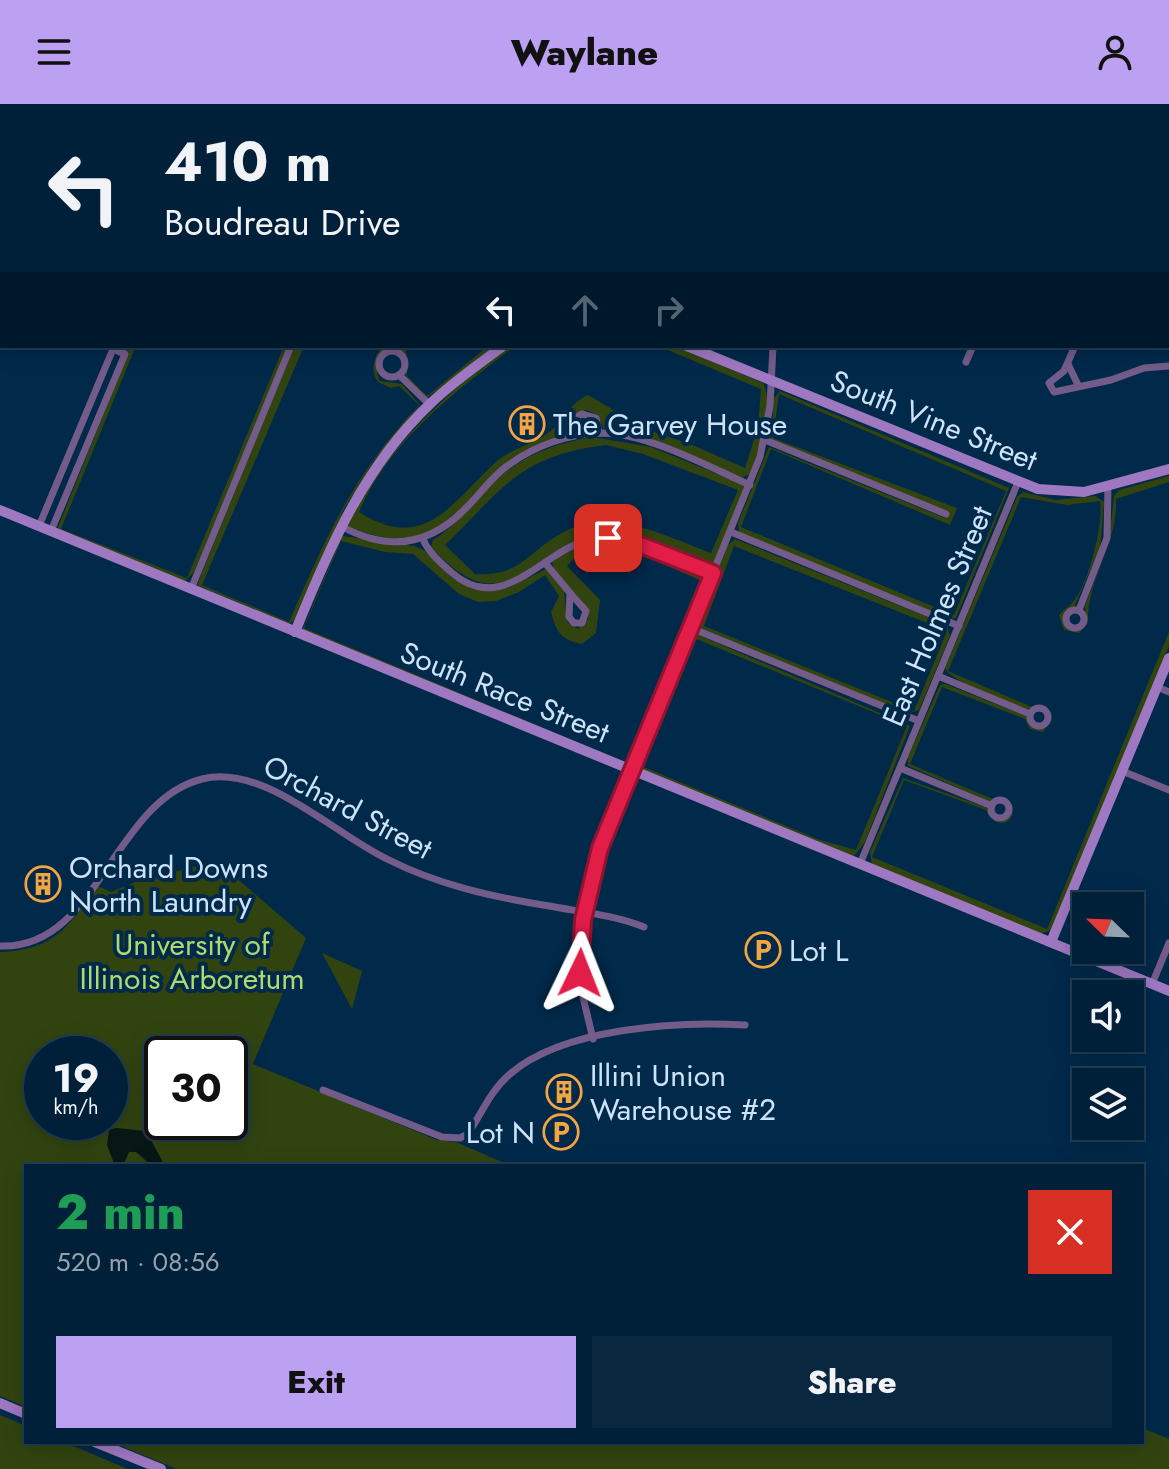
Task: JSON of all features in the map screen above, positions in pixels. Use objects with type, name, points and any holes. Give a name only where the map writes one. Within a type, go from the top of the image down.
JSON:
[{"type":"street","points":[[191,589],[290,348]]},
{"type":"street","points":[[295,632],[341,526],[372,473],[429,404],[500,348]]},
{"type":"street","name":"South Vine Street","points":[[692,348],[1018,482],[1064,493],[1108,486],[1169,469]]},
{"type":"street","points":[[593,1039],[580,973],[584,911],[600,848],[750,485],[765,440],[773,381],[773,348]]},
{"type":"street","points":[[966,362],[972,348]]},
{"type":"street","points":[[1074,348],[1068,364],[1048,386],[1058,392],[1078,385],[1111,380],[1144,368],[1169,366]]},
{"type":"street","points":[[39,526],[113,349],[125,354],[51,531]]},
{"type":"street","points":[[1068,364],[1078,385]]},
{"type":"street","points":[[399,375],[429,404]]},
{"type":"street","points":[[568,437],[574,419],[582,414],[596,418],[599,433]]},
{"type":"street","points":[[341,526],[378,540],[423,539],[452,521],[509,464],[568,437],[599,433],[640,440],[750,485]]},
{"type":"street","points":[[765,440],[946,514]]},
{"type":"street","points":[[72,448],[84,453]]},
{"type":"street","name":"East Holmes Street","points":[[860,864],[1018,482]]},
{"type":"street","points":[[1079,610],[1107,538],[1108,486]]},
{"type":"street","name":"South Race Street","points":[[0,510],[1169,991]]},
{"type":"street","points":[[731,532],[959,626]]},
{"type":"street","points":[[423,539],[459,579],[476,585],[511,583],[572,545],[608,538],[633,542],[713,573]]},
{"type":"street","points":[[546,564],[570,593]]},
{"type":"street","points":[[691,628],[919,721]]},
{"type":"street","points":[[1051,942],[1169,658]]},
{"type":"street","points":[[938,676],[1030,714]]},
{"type":"street","points":[[1157,687],[1169,692]]},
{"type":"street","points":[[900,768],[992,806]]},
{"type":"street","points":[[1122,771],[1169,790]]},
{"type":"street","name":"Orchard Street","points":[[0,946],[28,943],[58,928],[146,816],[179,789],[211,777],[237,777],[261,785],[361,846],[444,883],[491,896],[584,911],[644,927]]},
{"type":"street","points":[[1152,984],[1169,943]]},
{"type":"street","points":[[323,1090],[450,1139],[468,1134],[492,1093],[511,1073],[549,1051],[593,1039],[687,1022],[745,1025]]},
{"type":"street","points":[[0,1403],[24,1413]]},
{"type":"street","points":[[100,1444],[161,1469]]},
{"type":"green space","points":[[120,348],[135,348],[61,529],[187,578],[283,348],[287,348],[194,572],[185,581],[59,531],[58,527],[129,352]]},
{"type":"green space","points":[[293,348],[303,348],[202,585],[289,622],[343,508],[376,456],[419,405],[399,386],[391,388],[378,382],[374,363],[382,348],[389,348],[378,361],[380,381],[402,384],[420,405],[374,461],[344,509],[295,620],[289,624],[197,585]]},
{"type":"green space","points":[[395,348],[406,349],[407,376],[427,396],[486,348],[491,348],[427,398],[406,378],[404,353]]},
{"type":"green space","points":[[506,348],[512,348],[426,419],[406,440],[372,486],[359,512],[382,524],[402,528],[435,518],[496,462],[548,433],[588,395],[612,409],[618,420],[690,444],[745,468],[758,427],[761,389],[663,348],[680,348],[763,383],[767,416],[751,474],[741,478],[644,438],[610,432],[603,428],[598,415],[586,410],[561,436],[532,448],[451,519],[431,532],[408,538],[381,537],[348,526],[352,514],[386,462],[418,425],[470,376]]},
{"type":"green space","points":[[780,391],[1009,488],[956,618],[949,619],[739,532],[738,523],[769,447],[945,518],[948,513],[771,439],[774,398]],"holes":[[[779,394],[1006,491],[954,615],[741,527],[771,449],[950,525],[957,508],[773,438]]]},
{"type":"green space","points":[[592,437],[651,447],[742,484],[745,488],[712,566],[707,568],[643,540],[603,535],[577,541],[518,576],[500,583],[481,582],[458,571],[431,547],[433,540],[455,523],[510,469],[548,448]],"holes":[[[606,445],[643,454],[738,490],[711,553],[637,526],[599,522],[580,525],[562,533],[523,562],[503,572],[475,574],[445,545],[499,491],[532,466],[576,450]]]},
{"type":"green space","points":[[1169,476],[1169,482],[1116,499],[1109,542],[1114,496],[1119,490]]},
{"type":"green space","points":[[1023,492],[1056,500],[1095,496],[1104,502],[1100,548],[1074,607],[1063,618],[1066,628],[1080,630],[1086,623],[1085,606],[1108,545],[1092,592],[1088,623],[1079,633],[1064,630],[1059,616],[1078,595],[1089,569],[1100,524],[1100,501],[1067,505],[1021,497],[948,671],[1032,707],[1047,707],[1052,718],[1043,732],[1030,729],[1025,719],[942,687],[910,764],[1005,802],[991,802],[908,766],[908,757],[940,685],[945,684],[1026,716],[1034,728],[1045,728],[1049,721],[1044,708],[1025,708],[994,697],[969,686],[949,673],[945,668],[1017,497]]},
{"type":"green space","points":[[342,536],[415,546],[427,552],[451,577],[474,590],[508,588],[546,569],[564,591],[567,622],[578,629],[588,619],[586,611],[552,563],[580,544],[612,542],[644,549],[694,568],[707,580],[636,751],[624,764],[302,631]],"holes":[[[341,541],[385,552],[413,554],[459,594],[478,602],[496,601],[519,592],[545,575],[559,596],[551,612],[557,630],[569,640],[582,644],[596,633],[600,600],[567,566],[580,555],[596,550],[633,554],[702,581],[625,762],[304,628]]]},
{"type":"green space","points":[[735,539],[947,625],[950,636],[919,710],[907,714],[698,627],[699,616],[728,545]],"holes":[[[734,546],[947,631],[914,711],[704,626]]]},
{"type":"green space","points":[[1169,632],[1169,646],[1051,930],[1040,934],[872,864],[870,852],[903,778],[985,807],[999,822],[994,821],[986,810],[904,780],[872,857],[1047,929]]},
{"type":"green space","points":[[696,634],[910,726],[865,842],[854,856],[644,772],[643,767],[820,840],[856,850],[907,726],[694,638],[642,764],[640,757],[691,638]]},
{"type":"green space","points":[[1009,803],[1012,804],[1011,817],[1000,823],[1011,816]]},
{"type":"green space","name":"University of Illinois Arboretum","points":[[205,864],[226,869],[306,938],[253,1064],[437,1140],[456,1142],[506,1164],[24,1164],[24,1406],[0,1396],[0,952],[34,947],[58,934],[98,886],[111,892],[135,882]]},
{"type":"green space","points":[[322,953],[362,971],[352,1009]]},
{"type":"green space","points":[[0,1415],[24,1425],[24,1444],[69,1444],[128,1469],[0,1469]]},
{"type":"green space","points":[[1144,1429],[1169,1439],[1169,1469],[177,1469],[116,1444],[1144,1444]]},
{"type":"shaded area","points":[[128,1129],[144,1131],[144,1140],[151,1140],[164,1164],[150,1164],[136,1152],[129,1152],[124,1164],[114,1164],[108,1140],[128,1140]]},
{"type":"place","name":"The Garvey House","points":[[527,424]]},
{"type":"place","name":"Orchard Downs North Laundry","points":[[43,884]]},
{"type":"place","name":"Lot L","points":[[763,950]]},
{"type":"place","name":"Illini Union Warehouse #2","points":[[564,1092]]},
{"type":"place","name":"Lot N","points":[[561,1132]]},
{"type":"route","points":[[580,973],[583,920],[594,865],[713,573],[633,542],[608,538]]}]
